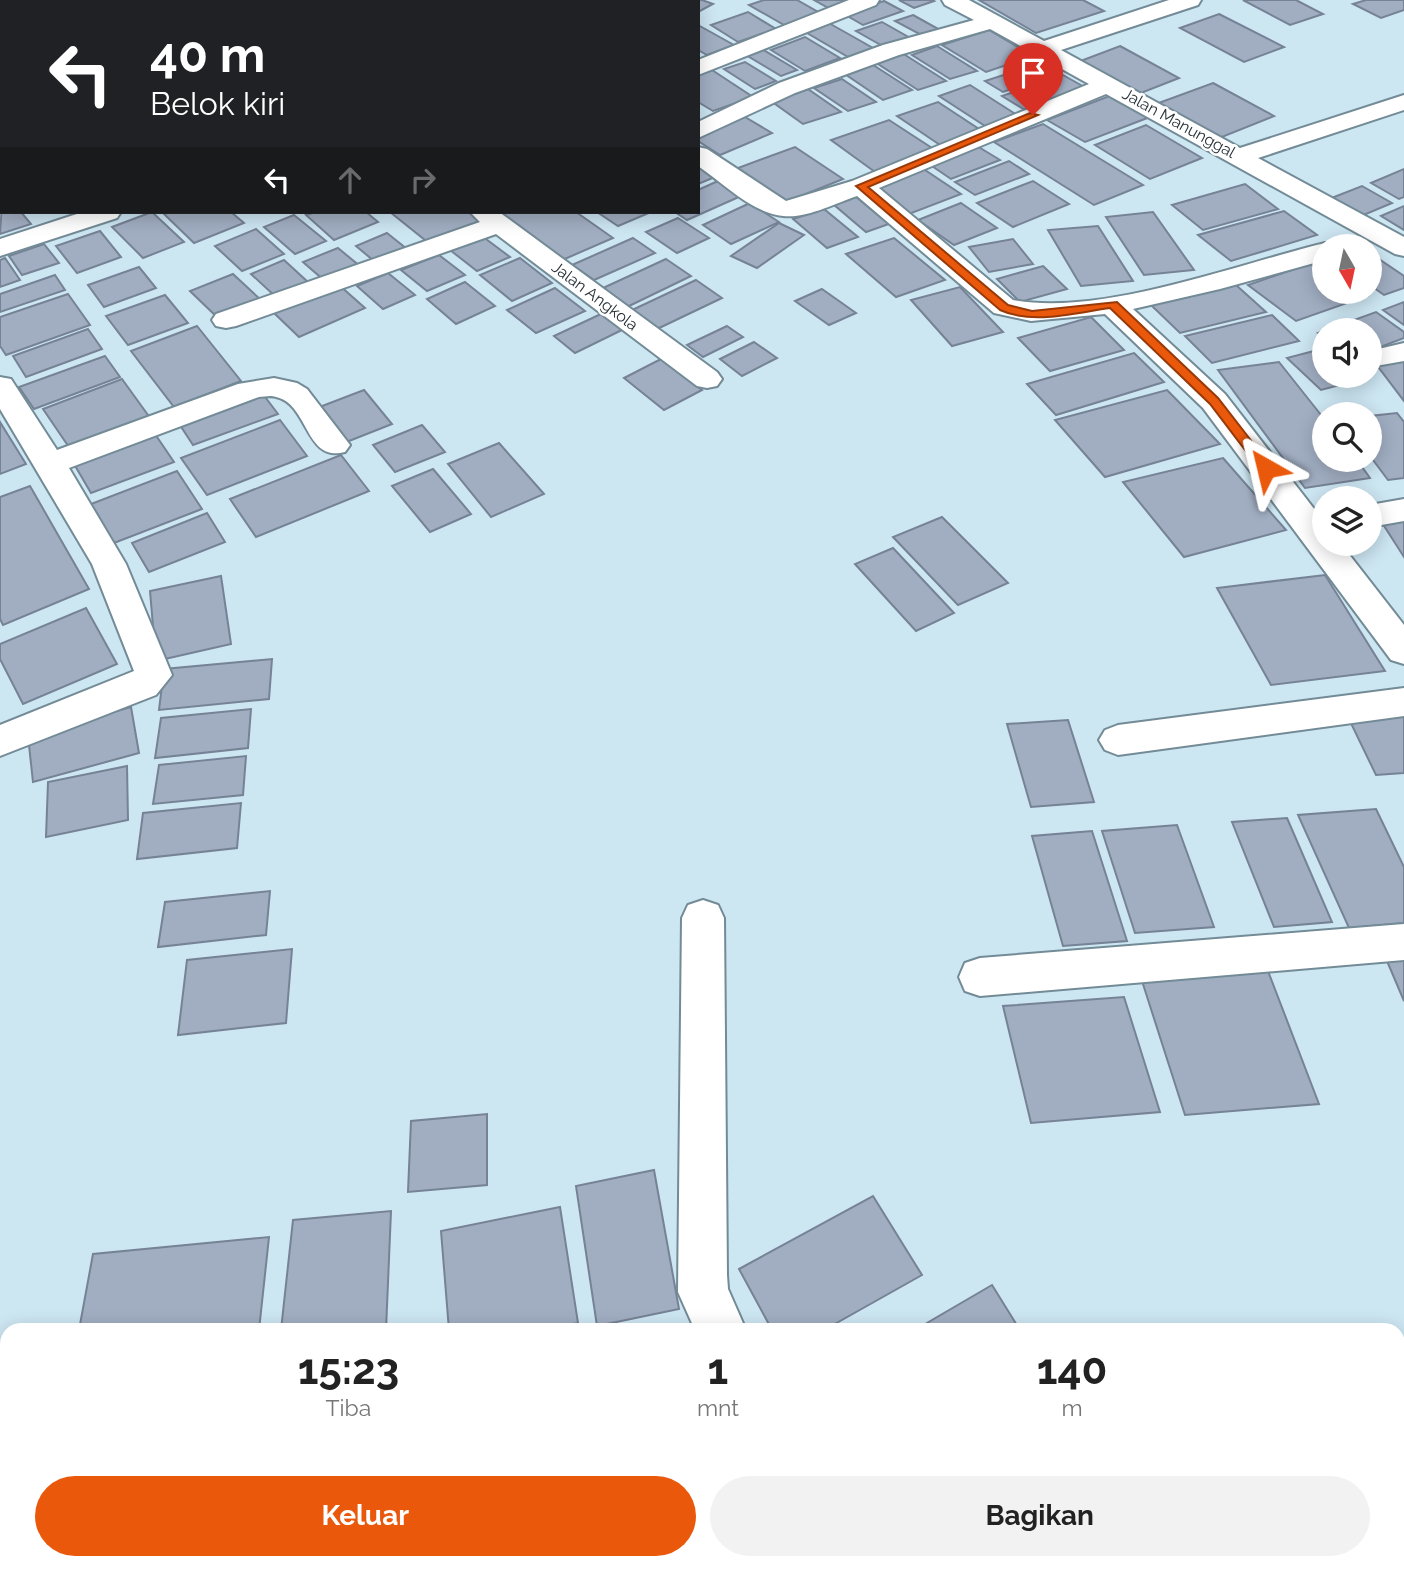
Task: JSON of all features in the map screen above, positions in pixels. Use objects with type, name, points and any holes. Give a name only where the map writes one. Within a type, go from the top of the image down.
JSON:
[{"type":"street","points":[[700,67],[868,0]]},
{"type":"street","name":"Jalan Manunggal","points":[[953,0],[1376,234]]},
{"type":"street","points":[[1114,0],[1144,15]]},
{"type":"street","points":[[1043,49],[1189,0]]},
{"type":"street","points":[[700,130],[787,88],[891,50],[993,22]]},
{"type":"street","points":[[700,155],[771,205],[802,206],[861,186],[1107,85]]},
{"type":"street","points":[[1239,156],[1404,102]]},
{"type":"street","points":[[861,186],[1004,307],[1017,313],[1032,314],[1112,305],[1241,275],[1312,255]]},
{"type":"street","points":[[0,248],[102,214]]},
{"type":"street","points":[[226,320],[491,218]]},
{"type":"street","name":"Jalan Angkola","points":[[491,218],[707,379]]},
{"type":"street","name":"Jalan Manunggal","points":[[1382,237],[1404,248]]},
{"type":"street","points":[[1112,305],[1214,401],[1312,519]]},
{"type":"street","points":[[1382,357],[1404,352]]},
{"type":"street","points":[[50,464],[260,386],[279,385],[292,389],[334,445]]},
{"type":"street","points":[[0,386],[109,564],[153,675],[143,685],[0,741]]},
{"type":"street","points":[[1382,514],[1404,510]]},
{"type":"street","points":[[1338,556],[1404,652]]},
{"type":"street","points":[[1118,740],[1404,702]]},
{"type":"street","points":[[703,918],[702,1275],[703,1292],[718,1323]]},
{"type":"street","points":[[980,977],[1404,942]]},
{"type":"building","points":[[700,0],[713,4],[700,11]]},
{"type":"building","points":[[764,0],[797,0],[820,13],[784,25],[749,5]]},
{"type":"building","points":[[814,0],[855,0],[830,9]]},
{"type":"building","points":[[899,0],[932,0],[934,1],[914,8]]},
{"type":"building","points":[[979,0],[1083,0],[1104,11],[1036,33]]},
{"type":"building","points":[[1243,0],[1296,0],[1323,14],[1290,25]]},
{"type":"building","points":[[1366,0],[1404,0],[1404,10],[1381,18],[1353,4]]},
{"type":"building","points":[[884,1],[903,11],[863,25],[844,14]]},
{"type":"building","points":[[748,12],[776,29],[738,42],[711,25]]},
{"type":"building","points":[[1219,14],[1284,47],[1244,62],[1180,28]]},
{"type":"building","points":[[913,15],[942,31],[925,37],[895,21]]},
{"type":"building","points":[[827,22],[873,48],[848,57],[802,30]]},
{"type":"building","points":[[882,22],[912,39],[886,48],[856,31]]},
{"type":"building","points":[[700,26],[734,45],[707,55],[700,51]]},
{"type":"building","points":[[989,30],[1033,56],[986,72],[942,45]]},
{"type":"building","points":[[805,37],[840,58],[805,71],[771,50]]},
{"type":"building","points":[[937,46],[977,71],[950,79],[912,55]]},
{"type":"building","points":[[1120,46],[1179,78],[1136,95],[1078,62]]},
{"type":"building","points":[[762,49],[797,70],[781,76],[746,55]]},
{"type":"building","points":[[902,53],[946,81],[918,90],[875,62]]},
{"type":"building","points":[[745,62],[776,81],[755,89],[724,69]]},
{"type":"building","points":[[870,63],[912,90],[883,100],[842,72]]},
{"type":"building","points":[[1038,64],[1055,74],[1003,92],[985,81]]},
{"type":"building","points":[[712,70],[753,97],[713,111],[700,103],[700,74]]},
{"type":"building","points":[[1063,75],[1086,88],[1025,110],[1002,96]]},
{"type":"building","points":[[842,79],[876,102],[848,111],[814,88]]},
{"type":"building","points":[[1213,83],[1274,116],[1217,139],[1156,104]]},
{"type":"building","points":[[970,85],[1017,115],[985,126],[939,96]]},
{"type":"building","points":[[808,89],[841,112],[803,124],[771,101]]},
{"type":"building","points":[[1112,95],[1150,117],[1085,142],[1047,120]]},
{"type":"building","points":[[938,102],[982,131],[940,145],[897,116]]},
{"type":"building","points":[[745,117],[772,133],[720,155],[700,142],[700,135]]},
{"type":"building","points":[[889,120],[935,150],[875,172],[831,140]]},
{"type":"building","points":[[1043,124],[1143,185],[1094,205],[994,142]]},
{"type":"building","points":[[1146,125],[1202,158],[1150,179],[1095,145]]},
{"type":"building","points":[[977,146],[1000,160],[951,179],[929,164]]},
{"type":"building","points":[[795,147],[843,179],[786,202],[738,168]]},
{"type":"building","points":[[1009,161],[1029,174],[975,195],[955,182]]},
{"type":"building","points":[[700,167],[715,177],[700,183]]},
{"type":"building","points":[[922,168],[961,194],[909,214],[870,187]]},
{"type":"building","points":[[1404,169],[1404,197],[1399,199],[1371,183]]},
{"type":"building","points":[[718,181],[741,196],[687,220],[678,214],[700,214],[700,189]]},
{"type":"building","points":[[1033,181],[1069,204],[1013,227],[977,203]]},
{"type":"building","points":[[1245,184],[1278,209],[1203,230],[1172,205]]},
{"type":"building","points":[[1362,186],[1392,203],[1359,217],[1329,199]]},
{"type":"building","points":[[855,196],[889,224],[866,232],[833,204]]},
{"type":"building","points":[[750,203],[779,222],[731,244],[703,225]]},
{"type":"building","points":[[961,203],[997,228],[954,245],[918,220]]},
{"type":"building","points":[[1404,206],[1404,230],[1381,216]]},
{"type":"building","points":[[824,209],[858,237],[827,248],[793,219]]},
{"type":"building","points":[[1284,211],[1316,234],[1231,261],[1198,235]]},
{"type":"building","points":[[1153,212],[1194,270],[1144,275],[1106,217]]},
{"type":"building","points":[[1,214],[23,214],[31,224],[0,234]]},
{"type":"building","points":[[147,214],[154,214],[184,242],[143,258],[112,227]]},
{"type":"building","points":[[164,214],[233,214],[244,223],[194,243]]},
{"type":"building","points":[[368,214],[378,222],[334,240],[306,215]]},
{"type":"building","points":[[392,214],[475,214],[485,221],[430,244]]},
{"type":"building","points":[[579,214],[613,238],[560,261],[499,216]]},
{"type":"building","points":[[600,214],[646,214],[618,226]]},
{"type":"building","points":[[294,215],[326,241],[295,254],[264,227]]},
{"type":"building","points":[[678,218],[709,238],[677,253],[646,232]]},
{"type":"building","points":[[779,223],[804,235],[757,268],[731,256]]},
{"type":"building","points":[[1098,226],[1133,281],[1081,286],[1048,230]]},
{"type":"building","points":[[256,229],[284,254],[242,271],[215,246]]},
{"type":"building","points":[[100,231],[121,257],[77,273],[56,246]]},
{"type":"building","points":[[387,233],[412,253],[380,266],[356,246]]},
{"type":"building","points":[[482,236],[510,257],[477,271],[450,250]]},
{"type":"building","points":[[633,238],[655,253],[594,280],[572,265]]},
{"type":"building","points":[[894,238],[945,280],[896,297],[846,254]]},
{"type":"building","points":[[1013,239],[1033,264],[989,272],[969,247]]},
{"type":"building","points":[[44,244],[59,263],[22,275],[9,256]]},
{"type":"building","points":[[338,248],[361,267],[326,282],[303,262]]},
{"type":"building","points":[[439,255],[465,275],[427,291],[401,270]]},
{"type":"building","points":[[5,258],[20,280],[0,287],[0,260]]},
{"type":"building","points":[[520,258],[552,283],[512,301],[480,275]]},
{"type":"building","points":[[666,259],[691,276],[627,307],[603,288]]},
{"type":"building","points":[[284,260],[309,283],[276,297],[251,274]]},
{"type":"building","points":[[1382,261],[1404,276],[1404,288],[1384,295]]},
{"type":"building","points":[[1312,263],[1312,304],[1344,304],[1296,321],[1248,285]]},
{"type":"building","points":[[1043,266],[1067,289],[1020,302],[997,279]]},
{"type":"building","points":[[139,267],[156,288],[104,307],[88,285]]},
{"type":"building","points":[[388,273],[415,295],[383,309],[357,286]]},
{"type":"building","points":[[233,274],[263,302],[220,320],[190,291]]},
{"type":"building","points":[[55,275],[65,290],[0,312],[0,294]]},
{"type":"building","points":[[696,280],[722,298],[655,330],[630,311]]},
{"type":"building","points":[[465,282],[495,306],[456,324],[427,299]]},
{"type":"building","points":[[339,285],[365,308],[299,337],[273,312]]},
{"type":"building","points":[[1236,285],[1266,312],[1180,333],[1151,305]]},
{"type":"building","points":[[960,287],[1003,332],[952,346],[911,300]]},
{"type":"building","points":[[555,288],[585,311],[536,333],[507,310]]},
{"type":"building","points":[[822,289],[856,313],[829,325],[795,301]]},
{"type":"building","points":[[68,294],[90,325],[6,355],[0,346],[0,317]]},
{"type":"building","points":[[165,295],[188,323],[128,345],[106,316]]},
{"type":"building","points":[[1404,302],[1404,325],[1383,310]]},
{"type":"building","points":[[1376,312],[1404,332],[1404,338],[1382,346],[1382,318],[1359,318]]},
{"type":"building","points":[[603,313],[624,329],[575,353],[554,336]]},
{"type":"building","points":[[1272,315],[1299,341],[1212,363],[1185,336]]},
{"type":"building","points":[[1091,317],[1124,350],[1050,371],[1018,338]]},
{"type":"building","points":[[197,326],[241,381],[174,407],[131,351]]},
{"type":"building","points":[[727,326],[743,337],[703,357],[687,345]]},
{"type":"building","points":[[88,329],[102,349],[26,377],[13,356]]},
{"type":"building","points":[[754,342],[777,358],[742,376],[720,359]]},
{"type":"building","points":[[1312,351],[1312,382],[1287,358]]},
{"type":"building","points":[[1134,353],[1164,382],[1056,415],[1027,384]]},
{"type":"building","points":[[105,356],[120,377],[34,409],[19,387]]},
{"type":"building","points":[[661,359],[702,390],[664,410],[624,378]]},
{"type":"building","points":[[1404,361],[1404,401],[1382,372],[1382,363]]},
{"type":"building","points":[[1279,362],[1312,404],[1312,472],[1366,472],[1370,478],[1305,488],[1218,370]]},
{"type":"building","points":[[122,379],[153,422],[73,453],[43,409]]},
{"type":"building","points":[[259,389],[278,414],[193,445],[176,419]]},
{"type":"building","points":[[364,390],[392,424],[344,443],[317,408]]},
{"type":"building","points":[[1167,390],[1220,444],[1105,477],[1055,420]]},
{"type":"building","points":[[1397,413],[1404,422],[1404,478],[1388,480],[1382,472],[1382,415]]},
{"type":"building","points":[[280,420],[307,456],[207,495],[181,458]]},
{"type":"building","points":[[0,422],[26,464],[0,474]]},
{"type":"building","points":[[422,425],[445,452],[395,472],[373,445]]},
{"type":"building","points":[[155,434],[174,462],[91,493],[74,464]]},
{"type":"building","points":[[499,443],[544,494],[491,517],[448,464]]},
{"type":"building","points":[[341,455],[369,491],[256,537],[230,499]]},
{"type":"building","points":[[1223,458],[1286,530],[1184,557],[1123,482]]},
{"type":"building","points":[[433,469],[471,514],[430,532],[392,486]]},
{"type":"building","points":[[177,471],[202,509],[114,543],[91,504]]},
{"type":"building","points":[[30,486],[89,589],[3,625],[0,619],[0,497]]},
{"type":"building","points":[[207,513],[225,542],[149,572],[132,543]]},
{"type":"building","points":[[1404,516],[1404,557],[1382,523],[1382,518]]},
{"type":"building","points":[[942,517],[1008,583],[958,605],[893,537]]},
{"type":"building","points":[[893,548],[954,613],[916,631],[855,564]]},
{"type":"building","points":[[1325,575],[1385,671],[1271,685],[1217,588]]},
{"type":"building","points":[[221,576],[231,644],[156,661],[150,591]]},
{"type":"building","points":[[86,608],[117,664],[23,704],[0,659],[0,644]]},
{"type":"building","points":[[272,659],[269,699],[159,710],[164,669]]},
{"type":"building","points":[[131,707],[139,753],[33,782],[28,736]]},
{"type":"building","points":[[251,709],[248,748],[155,758],[161,718]]},
{"type":"building","points":[[1404,709],[1404,773],[1376,775],[1346,713]]},
{"type":"building","points":[[1068,720],[1094,802],[1031,807],[1007,724]]},
{"type":"building","points":[[246,756],[243,795],[153,804],[159,765]]},
{"type":"building","points":[[127,766],[128,820],[46,837],[48,782]]},
{"type":"building","points":[[241,803],[237,848],[137,859],[143,813]]},
{"type":"building","points":[[1376,809],[1404,867],[1404,923],[1349,928],[1298,815]]},
{"type":"building","points":[[1287,818],[1332,922],[1274,927],[1232,822]]},
{"type":"building","points":[[1177,825],[1214,927],[1135,933],[1102,831]]},
{"type":"building","points":[[1092,831],[1127,941],[1063,946],[1032,836]]},
{"type":"building","points":[[270,891],[266,935],[158,947],[165,902]]},
{"type":"building","points":[[292,949],[286,1023],[178,1035],[187,960]]},
{"type":"building","points":[[1404,959],[1404,1001],[1387,961]]},
{"type":"building","points":[[1268,971],[1319,1104],[1185,1115],[1142,981]]},
{"type":"building","points":[[1124,997],[1160,1112],[1031,1123],[1003,1006]]},
{"type":"building","points":[[487,1114],[487,1185],[408,1192],[411,1121]]},
{"type":"building","points":[[654,1170],[679,1309],[611,1323],[597,1323],[576,1186]]},
{"type":"building","points":[[873,1196],[922,1275],[836,1323],[768,1323],[739,1269]]},
{"type":"building","points":[[560,1207],[578,1323],[448,1323],[441,1231]]},
{"type":"building","points":[[391,1211],[386,1323],[282,1323],[293,1220]]},
{"type":"building","points":[[269,1237],[260,1323],[80,1323],[93,1254]]},
{"type":"building","points":[[992,1285],[1016,1323],[927,1323]]},
{"type":"route","points":[[1033,115],[861,186],[1004,307],[1017,313],[1032,314],[1112,305],[1214,401],[1266,468]]}]
